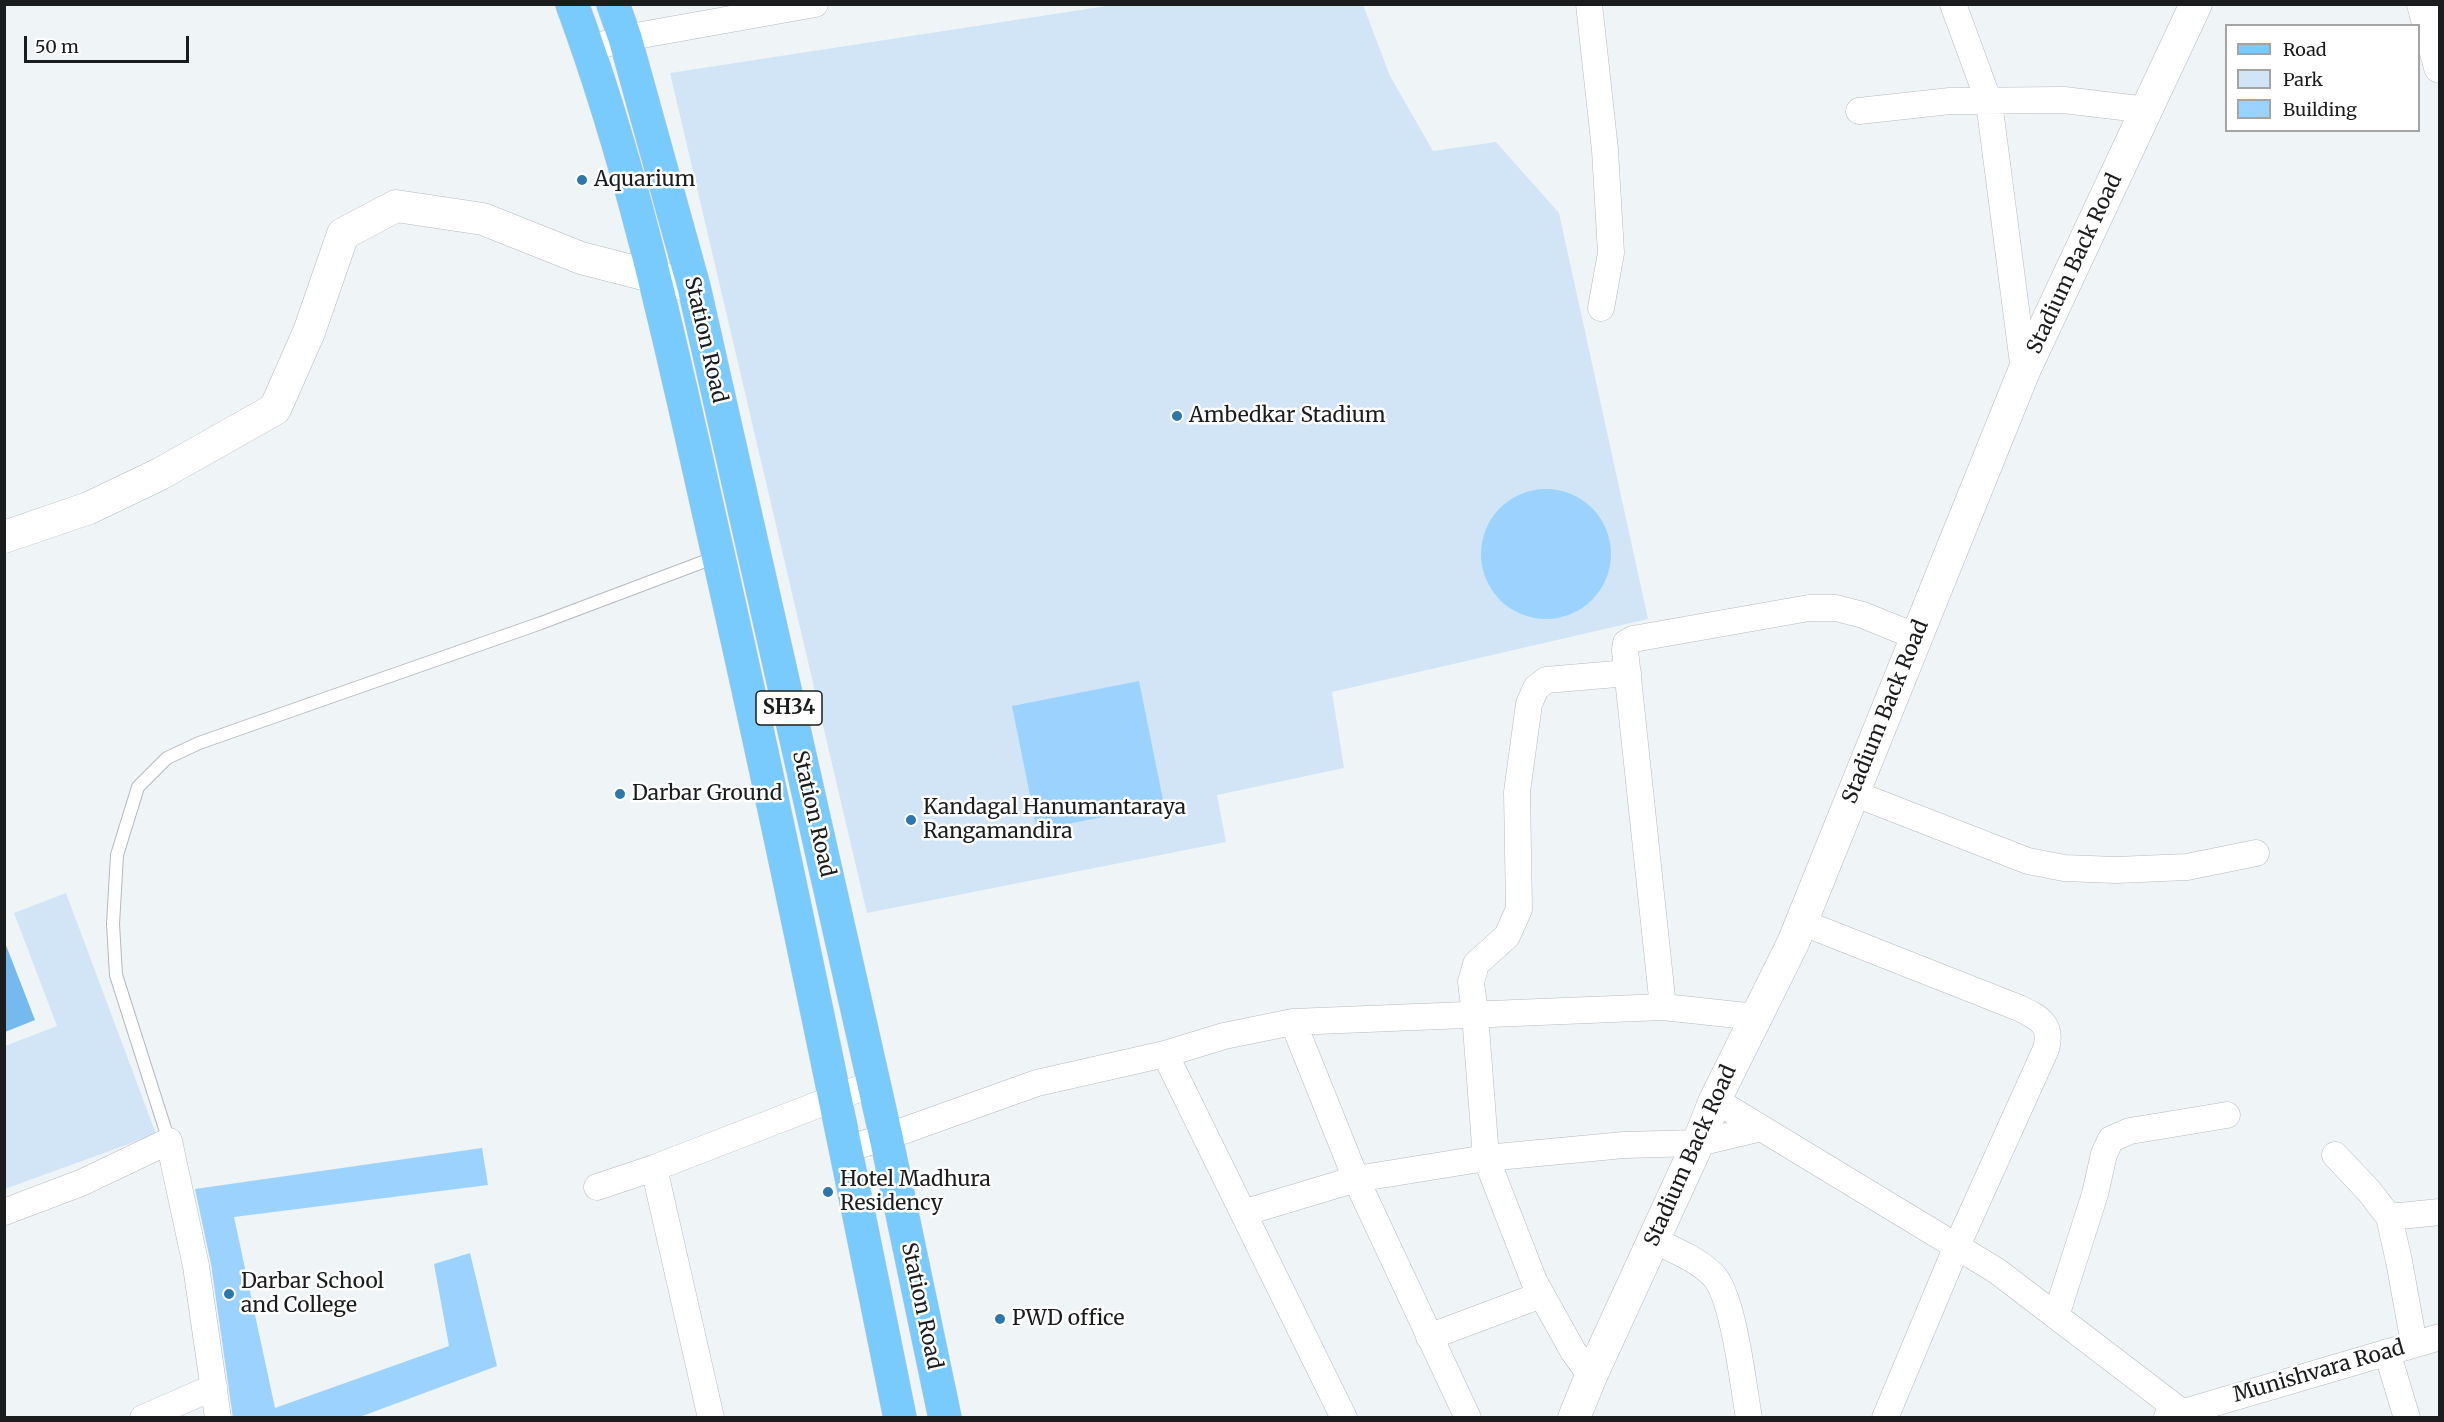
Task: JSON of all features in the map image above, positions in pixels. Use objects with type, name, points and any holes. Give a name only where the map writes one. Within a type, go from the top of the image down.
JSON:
[{"type":"main road","name":"Station Road","points":[[572,4],[589,49],[656,279],[764,754],[836,1096],[900,1418]]},
{"type":"main road","name":"Station Road","points":[[613,4],[626,38],[694,287],[886,1137],[945,1418]]},
{"type":"street","points":[[589,49],[626,38],[815,4]]},
{"type":"street","points":[[1589,4],[1605,150],[1611,253],[1601,308]]},
{"type":"street","points":[[1953,4],[1989,102],[2024,371]]},
{"type":"street","name":"Stadium Back Road","points":[[1574,1418],[1698,1143],[1715,1100],[1801,922],[2024,371],[2196,4]]},
{"type":"street","points":[[2423,4],[2438,55]]},
{"type":"street","points":[[1860,111],[1950,101],[2064,100],[2147,110]]},
{"type":"street","points":[[4,537],[89,508],[160,474],[275,409],[309,332],[343,234],[396,206],[483,219],[581,258],[694,287]]},
{"type":"street","points":[[1663,1007],[1626,643],[1633,639],[1809,608],[1836,608],[1863,615],[1917,637]]},
{"type":"street","points":[[1591,1376],[1541,1295],[1486,1158],[1471,982],[1476,964],[1507,936],[1519,909],[1517,792],[1529,704],[1536,688],[1546,680],[1628,674]]},
{"type":"street","points":[[1853,793],[2028,861],[2064,868],[2116,870],[2187,867],[2256,853]]},
{"type":"street","points":[[1801,922],[2019,1008],[2040,1018],[2049,1039],[1957,1246],[1885,1418]]},
{"type":"street","points":[[846,1149],[1037,1083],[1165,1054],[1224,1036],[1293,1022],[1663,1007],[1756,1017]]},
{"type":"street","points":[[1293,1022],[1356,1179],[1468,1418]]},
{"type":"street","points":[[1165,1054],[1344,1418]]},
{"type":"street","points":[[597,1187],[654,1168],[874,1083]]},
{"type":"street","points":[[1715,1100],[1997,1271],[2056,1316],[2177,1416]]},
{"type":"street","points":[[2056,1316],[2095,1194],[2104,1154],[2111,1139],[2130,1131],[2227,1115]]},
{"type":"street","points":[[1243,1213],[1356,1179],[1486,1158],[1624,1145],[1698,1143],[1761,1128]]},
{"type":"street","points":[[4,1212],[81,1184],[169,1141],[196,1266],[218,1418]]},
{"type":"street","points":[[2336,1155],[2389,1217],[2414,1344]]},
{"type":"street","points":[[654,1168],[711,1418]]},
{"type":"street","points":[[2389,1217],[2439,1212]]},
{"type":"street","points":[[1653,1240],[1697,1262],[1715,1277],[1728,1303],[1749,1418]]},
{"type":"street","points":[[1430,1337],[1541,1295]]},
{"type":"street","name":"Munishvara Road","points":[[2177,1416],[2439,1337]]},
{"type":"street","points":[[2387,1352],[2407,1418]]},
{"type":"street","points":[[143,1418],[214,1387]]},
{"type":"lane","points":[[169,1141],[116,975],[113,924],[117,855],[138,787],[167,758],[199,743],[541,623],[718,556]]},
{"type":"green space","name":"Ambedkar Stadium","points":[[1113,5],[1363,5],[1390,76],[1433,151],[1496,142],[1559,213],[1648,619],[1332,692],[1344,768],[1217,795],[1226,842],[867,913],[670,73]]},
{"type":"green space","points":[[66,893],[156,1134],[5,1189],[5,1046],[57,1026],[14,913]]},
{"type":"water","points":[[4,940],[35,1020],[5,1032],[4,1032]]},
{"type":"building","points":[[1546,489],[1571,494],[1592,508],[1606,529],[1611,554],[1606,579],[1592,600],[1571,614],[1546,619],[1521,614],[1500,600],[1486,579],[1481,554],[1486,529],[1500,508],[1521,494]]},
{"type":"building","points":[[1139,681],[1164,805],[1037,830],[1012,706]]},
{"type":"building","name":"Darbar School and College","points":[[482,1148],[488,1185],[234,1217],[275,1408],[449,1346],[434,1264],[470,1253],[497,1366],[357,1418],[233,1418],[211,1264],[195,1189]]},
{"type":"place","name":"Aquarium","points":[[582,180]]},
{"type":"place","name":"Ambedkar Stadium","points":[[1177,416]]},
{"type":"place","name":"Darbar Ground","points":[[620,794]]},
{"type":"place","name":"Kandagal Hanumantaraya Rangamandira","points":[[911,820]]},
{"type":"place","name":"Hotel Madhura Residency","points":[[828,1192]]},
{"type":"place","name":"Darbar School and College","points":[[229,1294]]},
{"type":"place","name":"PWD office","points":[[1000,1319]]}]
